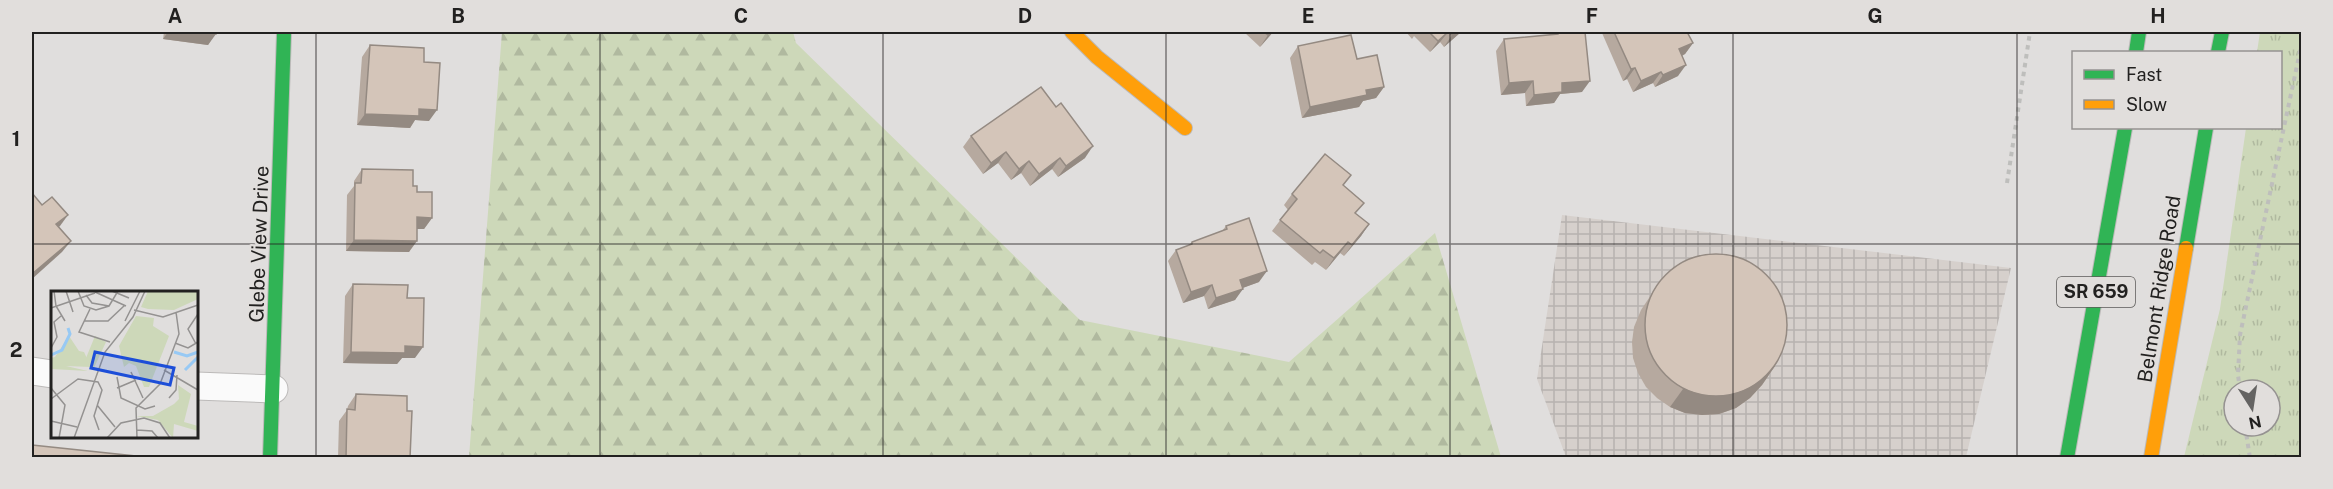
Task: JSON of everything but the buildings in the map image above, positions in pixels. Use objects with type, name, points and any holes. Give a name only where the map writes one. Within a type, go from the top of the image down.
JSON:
[{"type":"main road","name":"Glebe View Drive","points":[[270,458],[284,32]]},
{"type":"main road","points":[[1072,32],[1097,57],[1185,128]]},
{"type":"main road","points":[[2136,51],[2139,32]]},
{"type":"main road","points":[[2218,51],[2222,32]]},
{"type":"main road","name":"SR 659","points":[[2067,458],[2125,129]]},
{"type":"main road","name":"Belmont Ridge Road","points":[[2151,458],[2206,129]]},
{"type":"street","points":[[32,371],[51,374]]},
{"type":"street","points":[[198,386],[274,389]]},
{"type":"path","points":[[2007,183],[2030,32]]},
{"type":"path","points":[[2238,378],[2240,335],[2301,42]]},
{"type":"path","points":[[2247,438],[2250,458]]},
{"type":"shaded area","points":[[1562,215],[2011,268],[1966,457],[1566,457],[1537,379]]},
{"type":"green space","points":[[502,32],[793,32],[796,43],[1080,320],[1289,362],[1435,233],[1501,457],[469,457]]},
{"type":"green space","points":[[2260,32],[2301,32],[2301,457],[2184,457],[2220,309],[2246,129],[2282,129],[2282,51],[2257,51]]},
{"type":"traffic: fast","points":[[270,458],[284,32]]},
{"type":"traffic: fast","points":[[2136,51],[2139,32]]},
{"type":"traffic: fast","points":[[2218,51],[2222,32]]},
{"type":"traffic: fast","points":[[2067,458],[2125,129]]},
{"type":"traffic: fast","points":[[2186,248],[2206,129]]},
{"type":"traffic: slow","points":[[1072,32],[1097,57],[1185,128]]},
{"type":"traffic: slow","points":[[2151,458],[2186,248]]}]
